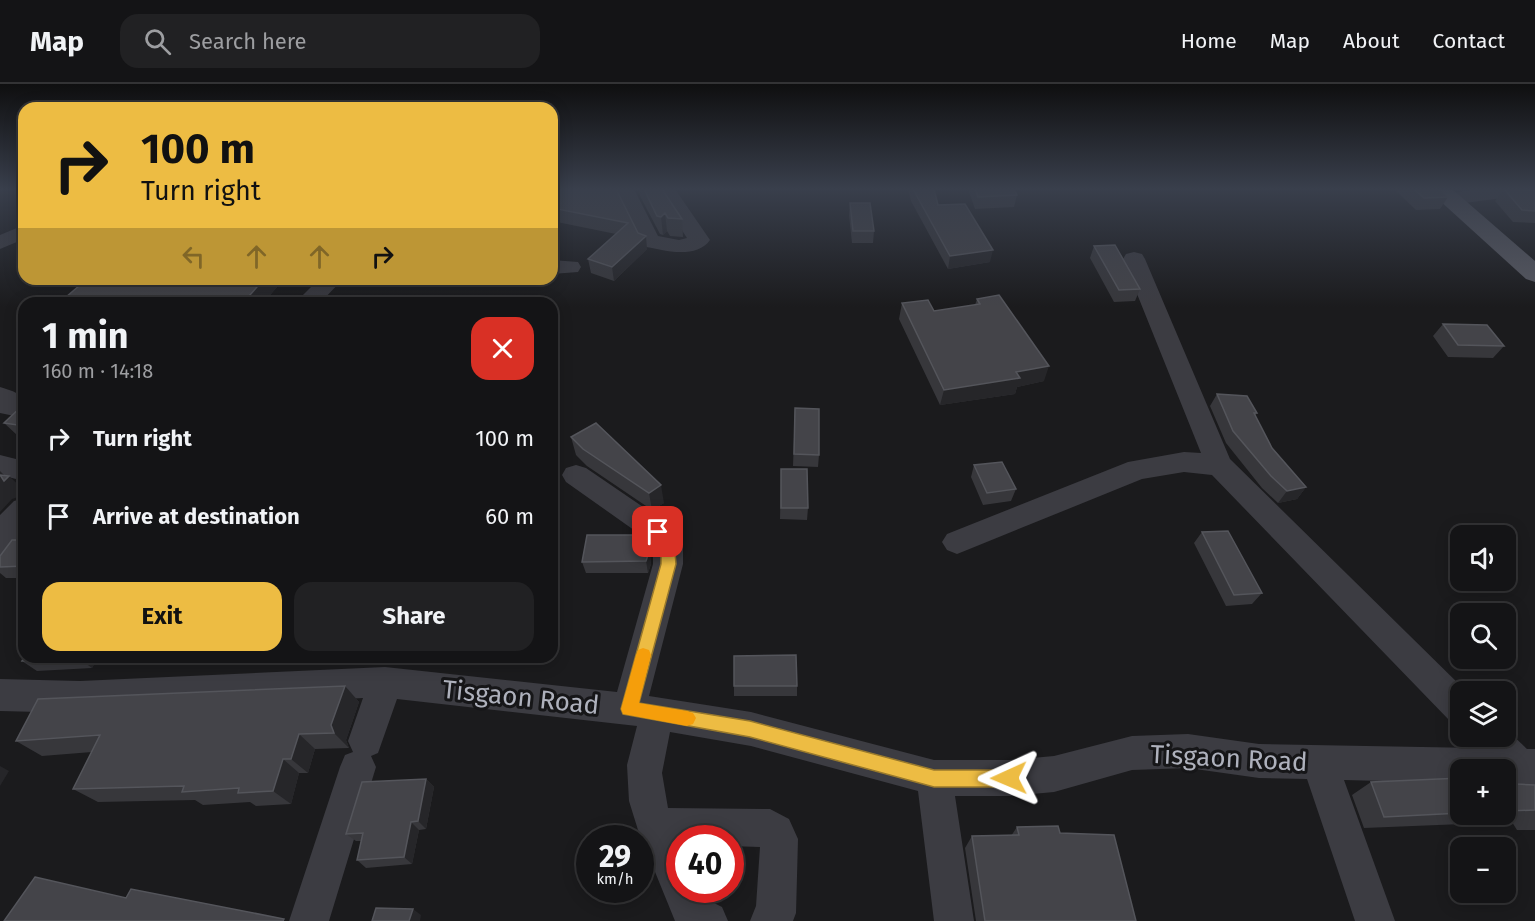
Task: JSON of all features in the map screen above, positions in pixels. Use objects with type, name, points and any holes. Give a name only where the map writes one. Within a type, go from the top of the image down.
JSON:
[{"type":"main road","points":[[1487,228],[1535,274]]},
{"type":"main road","points":[[1498,228],[1535,256]]},
{"type":"street","points":[[644,228],[650,241],[679,246],[696,243],[699,240],[691,228]]},
{"type":"street","points":[[0,243],[18,234]]},
{"type":"street","points":[[1134,260],[1219,465],[1450,698]]},
{"type":"street","points":[[312,297],[326,285]]},
{"type":"street","points":[[0,396],[10,399],[8,406],[18,408]]},
{"type":"street","points":[[957,542],[1138,469],[1184,462],[1219,465]]},
{"type":"street","points":[[0,465],[18,471]]},
{"type":"street","points":[[576,476],[658,532],[668,546],[669,564],[643,711],[646,801],[666,849]]},
{"type":"street","points":[[309,921],[385,682]]},
{"type":"street","name":"Tisgaon Road","points":[[0,695],[80,697],[385,682],[643,711],[750,729],[934,778],[1009,778],[1054,774],[1132,753],[1188,751],[1259,761],[1527,766]]},
{"type":"street","points":[[1503,747],[1527,766]]},
{"type":"street","points":[[1319,762],[1375,921]]},
{"type":"street","points":[[934,778],[954,921]]},
{"type":"street","points":[[657,827],[770,828],[777,832],[779,839],[776,914],[770,921]]},
{"type":"street","points":[[687,903],[696,916],[708,921]]},
{"type":"building","points":[[622,228],[636,228],[638,233],[646,236],[612,267],[588,259]]},
{"type":"building","points":[[853,228],[874,228],[874,231],[853,231]]},
{"type":"building","points":[[935,228],[980,228],[993,250],[950,256]]},
{"type":"building","points":[[1115,245],[1140,289],[1119,290],[1094,246]]},
{"type":"building","points":[[80,285],[259,285],[248,297],[66,297]]},
{"type":"building","points":[[999,295],[1049,366],[1016,372],[1020,378],[944,390],[902,303],[928,300],[934,311],[980,304],[977,299]]},
{"type":"building","points":[[1443,324],[1487,325],[1504,346],[1458,345]]},
{"type":"building","points":[[1217,394],[1247,396],[1272,448],[1306,487],[1287,491],[1271,476],[1233,431]]},
{"type":"building","points":[[795,408],[819,409],[819,455],[794,454]]},
{"type":"building","points":[[18,410],[18,425],[4,423]]},
{"type":"building","points":[[596,423],[661,485],[649,493],[583,449],[571,437]]},
{"type":"building","points":[[1002,462],[1016,489],[987,493],[974,465]]},
{"type":"building","points":[[781,469],[807,469],[808,508],[781,508]]},
{"type":"building","points":[[0,475],[9,476],[4,481]]},
{"type":"building","points":[[1228,531],[1262,593],[1234,595],[1202,532]]},
{"type":"building","points":[[587,535],[647,535],[649,552],[646,561],[582,562]]},
{"type":"building","points":[[12,540],[18,540],[18,566],[0,567],[0,556]]},
{"type":"building","points":[[796,655],[797,686],[734,686],[734,656]]},
{"type":"building","points":[[345,686],[331,725],[334,733],[299,734],[291,759],[283,759],[273,791],[238,793],[239,788],[182,792],[184,786],[73,789],[100,735],[16,741],[38,699]]},
{"type":"building","points":[[1450,778],[1450,814],[1384,817],[1371,782]]},
{"type":"building","points":[[426,779],[418,821],[411,822],[404,857],[357,860],[363,833],[346,834],[362,782]]},
{"type":"building","points":[[1516,783],[1535,785],[1535,810],[1516,811]]},
{"type":"building","points":[[1058,826],[1060,833],[1114,835],[1136,921],[985,921],[972,836],[1019,835],[1017,827]]},
{"type":"building","points":[[35,877],[126,898],[131,889],[284,919],[283,921],[4,921]]},
{"type":"building","points":[[376,908],[413,909],[409,921],[372,921]]},
{"type":"slow traffic","points":[[643,655],[629,709],[687,718]]},
{"type":"route","points":[[658,532],[668,546],[669,564],[629,709],[750,729],[934,778],[1009,778]]}]
